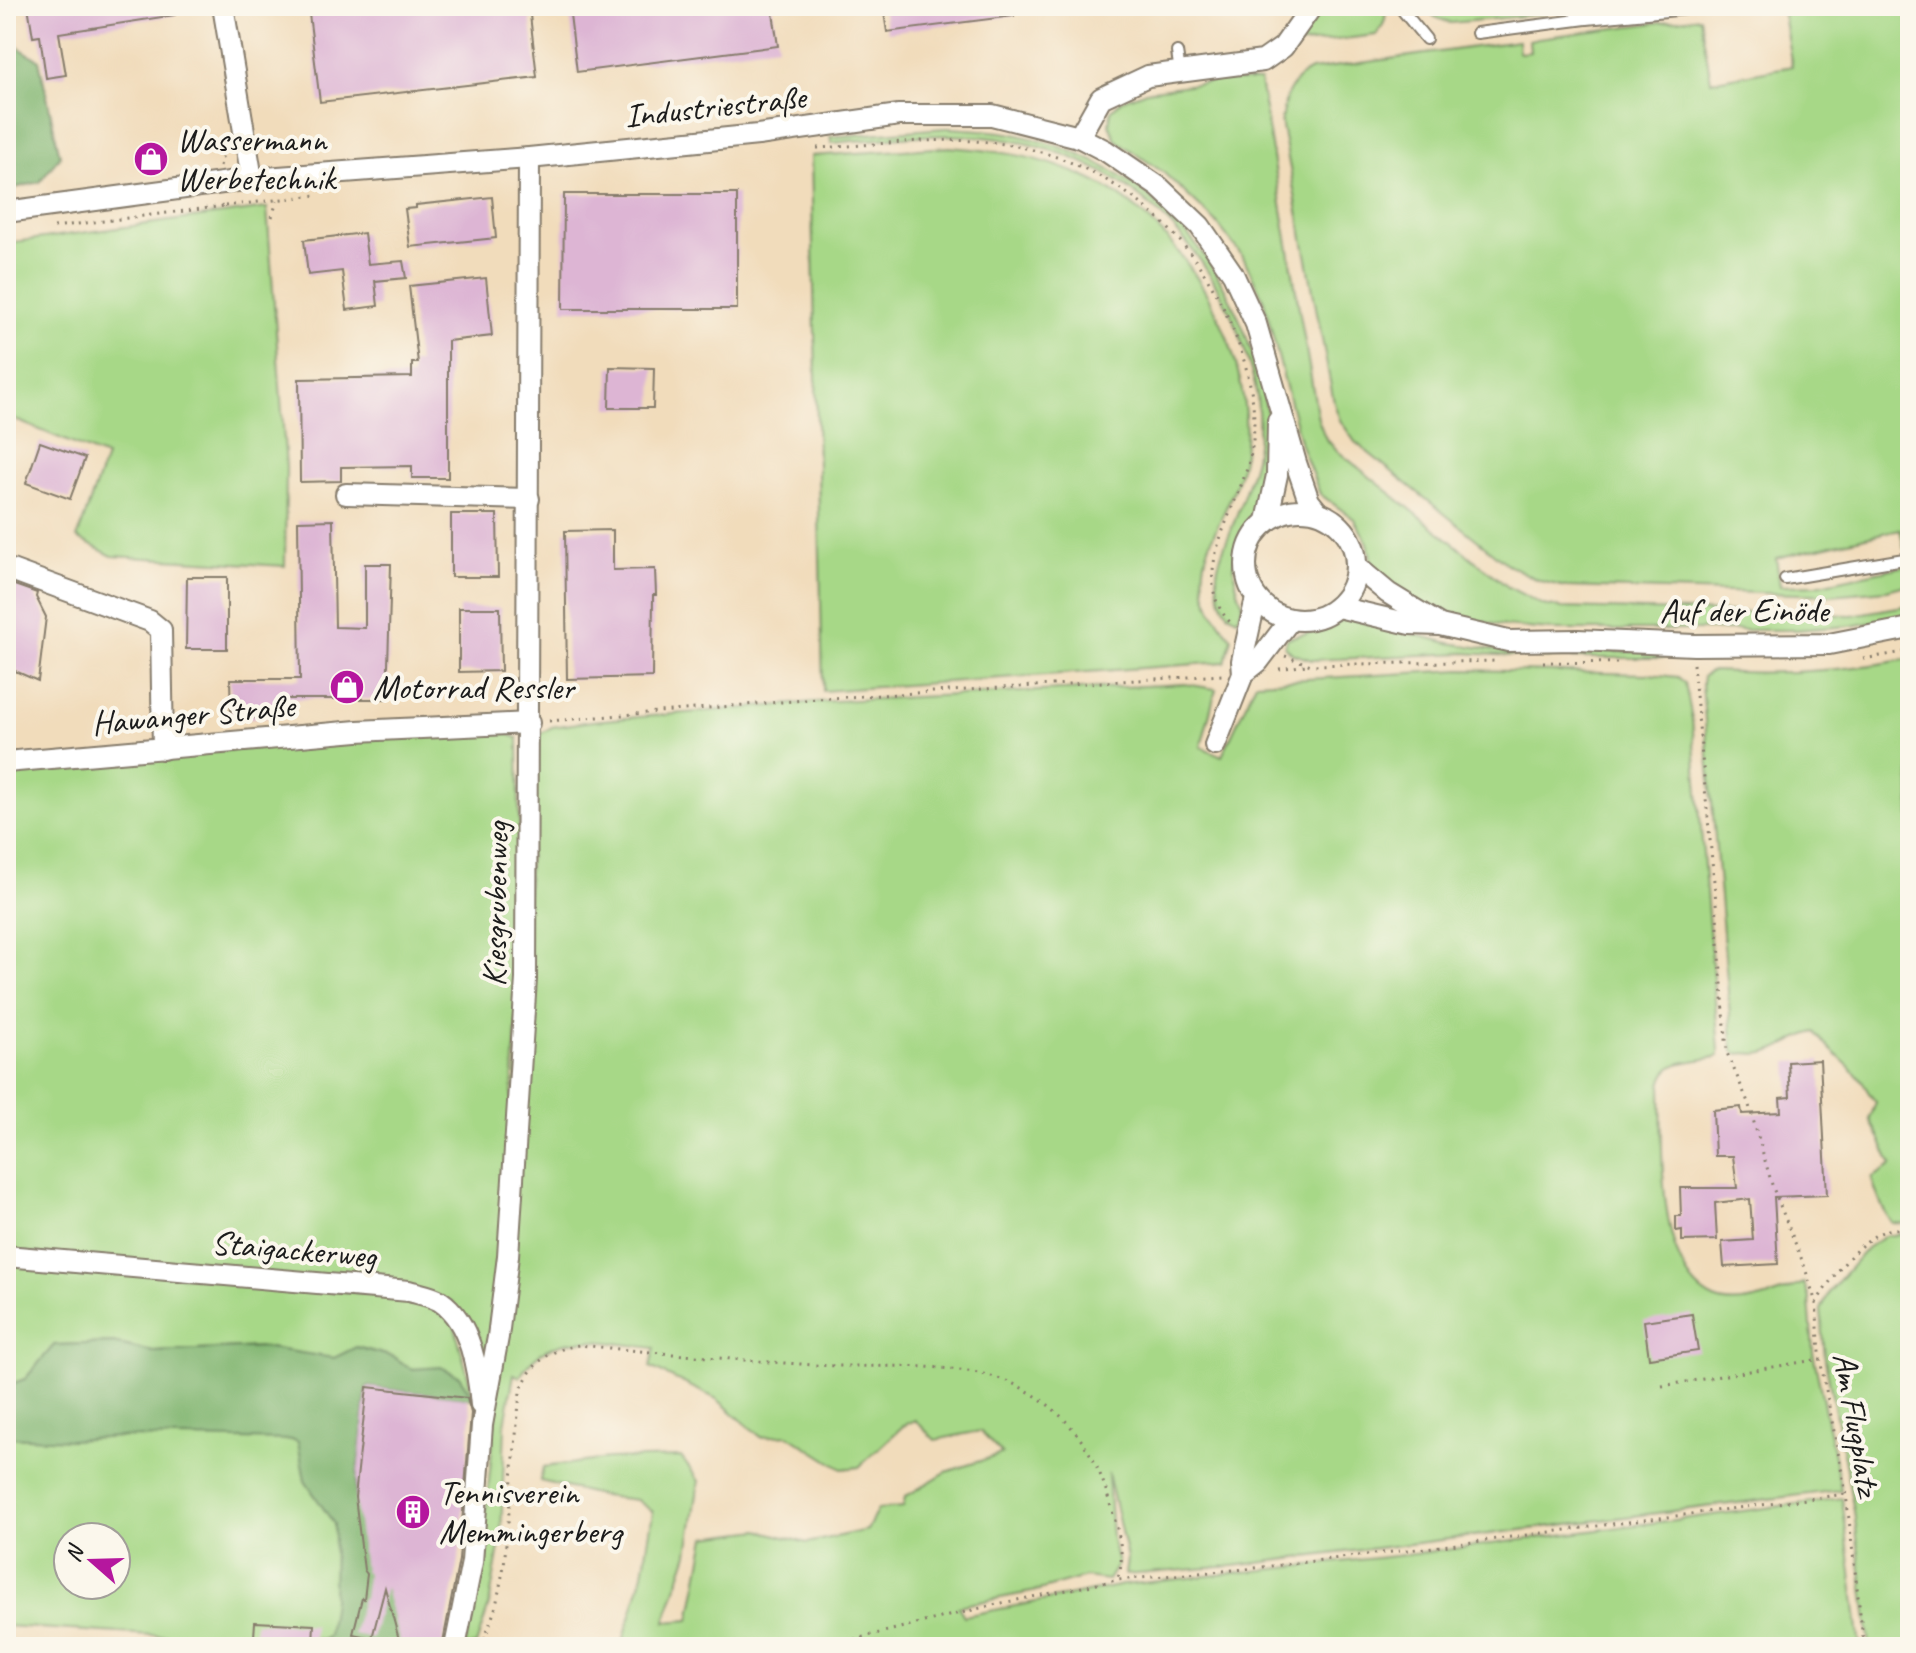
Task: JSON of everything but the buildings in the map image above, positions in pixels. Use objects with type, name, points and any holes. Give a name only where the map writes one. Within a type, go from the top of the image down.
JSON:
[{"type":"street","points":[[223,6],[252,179]]},
{"type":"street","points":[[1079,137],[1101,98],[1179,62],[1263,61],[1283,47],[1312,6]]},
{"type":"street","name":"Industriestraße","points":[[6,212],[252,179],[529,158],[758,135],[899,115],[992,115],[1079,137],[1106,151],[1159,187],[1200,226],[1218,250],[1256,324],[1309,501],[1318,512],[1336,522],[1349,537],[1357,567],[1388,593],[1440,625]]},
{"type":"street","name":"Kiesgrubenweg","points":[[455,1647],[472,1562],[482,1425],[498,1337],[517,1136],[526,979],[529,158]]},
{"type":"street","name":"Industriestraße","points":[[1215,745],[1243,674],[1242,661],[1256,598],[1246,572],[1247,557],[1250,544],[1267,521],[1277,475],[1279,409]]},
{"type":"street","points":[[346,494],[529,499]]},
{"type":"street","points":[[1267,521],[1297,510],[1318,512]]},
{"type":"street","points":[[1256,598],[1271,612],[1290,620],[1316,619],[1338,607],[1351,589],[1357,567]]},
{"type":"street","points":[[6,568],[150,621],[161,630],[163,749]]},
{"type":"street","name":"Industriestraße","points":[[1338,607],[1410,624],[1440,625],[1508,641],[1577,640]]},
{"type":"street","points":[[1243,674],[1258,662],[1290,620]]},
{"type":"street","name":"Auf der Einöde","points":[[1577,640],[1694,645],[1829,644],[1910,628]]},
{"type":"street","name":"Hawanger Straße","points":[[6,762],[357,731],[529,723]]},
{"type":"street","name":"Staigackerweg","points":[[6,1256],[409,1291],[439,1300],[459,1320],[472,1353],[482,1425]]},
{"type":"lane","points":[[1399,6],[1426,39]]},
{"type":"lane","points":[[1564,6],[1587,19]]},
{"type":"lane","points":[[1477,33],[1716,6]]},
{"type":"lane","points":[[1785,579],[1910,558]]},
{"type":"path","points":[[817,148],[929,140],[1003,144],[1042,152],[1117,186],[1146,206],[1172,231],[1217,295],[1233,328],[1248,373],[1254,412],[1251,455],[1213,561],[1212,585],[1222,613],[1248,634]]},
{"type":"path","points":[[45,228],[225,206],[223,194]]},
{"type":"path","points":[[1269,647],[1294,661],[1311,665],[1504,661]]},
{"type":"path","points":[[1863,659],[1910,651]]},
{"type":"path","points":[[1533,662],[1627,663]]},
{"type":"path","points":[[1684,664],[1702,664]]},
{"type":"path","name":"Am Flugplatz","points":[[1693,664],[1727,1053],[1748,1102],[1768,1173],[1816,1303],[1820,1359],[1846,1494],[1864,1647]]},
{"type":"path","points":[[529,723],[830,698],[1243,674]]},
{"type":"path","points":[[1816,1303],[1867,1240],[1886,1230],[1910,1228]]},
{"type":"path","points":[[482,1647],[496,1606],[504,1566],[520,1392],[526,1376],[538,1360],[560,1348],[579,1345],[819,1365],[974,1372],[1000,1379],[1051,1406],[1087,1445],[1100,1472],[1116,1528],[1122,1558],[1117,1580]]},
{"type":"path","points":[[1662,1386],[1820,1359]]},
{"type":"path","points":[[823,1647],[997,1604],[1117,1580],[1434,1547],[1846,1494]]},
{"type":"green space","points":[[1324,6],[1384,6],[1385,18],[1376,35],[1295,45]]},
{"type":"green space","points":[[1422,6],[1538,6],[1546,14],[1450,23],[1435,17]]},
{"type":"green space","points":[[1836,6],[1841,10],[1854,6],[1910,6],[1910,548],[1904,549],[1900,529],[1776,558],[1780,586],[1816,585],[1910,565],[1910,584],[1887,590],[1830,595],[1566,587],[1540,581],[1507,564],[1355,442],[1340,420],[1334,403],[1281,121],[1289,91],[1298,79],[1311,70],[1518,41],[1519,53],[1530,52],[1529,40],[1538,38],[1700,17],[1711,81],[1792,66],[1782,9]]},
{"type":"green space","points":[[6,40],[39,60],[60,156],[40,182],[6,190]]},
{"type":"green space","points":[[1217,81],[1260,81],[1318,419],[1325,437],[1335,449],[1508,587],[1543,605],[1561,608],[1852,615],[1910,605],[1910,616],[1851,626],[1795,630],[1550,630],[1468,619],[1418,603],[1373,570],[1368,543],[1354,519],[1320,494],[1301,445],[1263,298],[1243,257],[1216,222],[1164,173],[1116,140],[1109,124],[1111,111],[1122,100],[1146,91]]},
{"type":"green space","points":[[946,128],[1013,134],[1057,146],[1096,163],[1133,184],[1165,211],[1193,241],[1217,276],[1237,315],[1253,357],[1264,396],[1271,451],[1266,496],[1243,529],[1234,557],[1234,576],[1243,604],[1238,619],[1232,617],[1221,600],[1217,573],[1255,458],[1258,405],[1255,384],[1236,327],[1215,284],[1188,245],[1157,211],[1121,183],[1080,161],[1034,146],[984,137],[927,136],[832,143],[830,137]]},
{"type":"green space","points":[[950,147],[1035,159],[1085,177],[1119,196],[1150,221],[1178,252],[1202,287],[1222,325],[1236,364],[1244,404],[1245,443],[1240,471],[1204,564],[1204,587],[1213,611],[1232,638],[1225,662],[823,691],[811,156]]},
{"type":"green space","points":[[267,208],[286,467],[285,566],[112,556],[77,538],[106,457],[6,416],[6,243]]},
{"type":"green space","points":[[1348,618],[1449,643],[1508,652],[1671,652],[1676,658],[1550,658],[1464,653],[1312,660],[1293,654],[1285,647],[1287,638],[1324,629]]},
{"type":"green space","points":[[1910,659],[1910,1224],[1892,1223],[1877,1196],[1872,1178],[1892,1165],[1870,1119],[1876,1102],[1860,1078],[1815,1032],[1764,1053],[1737,1054],[1733,1051],[1702,684],[1703,676],[1712,671],[1811,671]]},
{"type":"green space","points":[[1461,670],[1649,674],[1678,677],[1685,683],[1692,719],[1719,1056],[1675,1065],[1664,1076],[1661,1085],[1663,1170],[1671,1234],[1681,1262],[1695,1284],[1714,1299],[1735,1303],[1747,1301],[1804,1283],[1809,1299],[1813,1352],[1841,1490],[1233,1566],[1125,1575],[1127,1558],[1108,1473],[1112,1538],[1118,1564],[1108,1580],[1085,1577],[1032,1592],[958,1606],[964,1616],[1123,1585],[1423,1553],[1842,1498],[1860,1647],[631,1647],[624,1638],[643,1574],[653,1512],[637,1500],[603,1496],[540,1481],[543,1467],[608,1459],[681,1457],[699,1481],[688,1553],[665,1622],[690,1620],[706,1537],[759,1530],[807,1543],[867,1530],[878,1509],[903,1507],[905,1497],[946,1472],[1002,1454],[980,1431],[935,1440],[915,1420],[903,1426],[859,1467],[842,1469],[788,1435],[761,1437],[717,1399],[650,1367],[655,1348],[580,1341],[546,1350],[532,1361],[520,1377],[514,1374],[505,1424],[501,1537],[489,1605],[476,1645],[465,1647],[479,1581],[498,1389],[536,744],[540,734],[552,727],[592,721],[815,702],[1185,684],[1216,689],[1201,747],[1222,756],[1256,682]]},
{"type":"green space","points":[[505,733],[518,738],[521,947],[502,1255],[483,1371],[452,1302],[6,1250],[6,769],[373,738]]},
{"type":"green space","points":[[1910,1233],[1910,1647],[1870,1647],[1854,1511],[1825,1359],[1821,1310],[1829,1292],[1867,1248],[1885,1236]]},
{"type":"green space","points":[[6,1260],[418,1298],[454,1323],[474,1399],[441,1368],[411,1369],[394,1357],[357,1347],[334,1359],[262,1347],[153,1352],[114,1343],[55,1345],[25,1379],[6,1386]]},
{"type":"green space","points":[[114,1343],[153,1352],[262,1347],[334,1358],[356,1347],[394,1357],[411,1369],[441,1367],[459,1376],[474,1399],[367,1387],[355,1496],[396,1574],[402,1615],[400,1647],[318,1647],[315,1639],[328,1636],[333,1601],[334,1524],[305,1481],[298,1442],[6,1437],[6,1386],[25,1379],[54,1345]]},
{"type":"green space","points":[[6,1431],[307,1438],[392,1614],[401,1647],[345,1647],[6,1626]]},
{"type":"place","name":"Wassermann Werbetechnik","points":[[151,159]]},
{"type":"place","name":"Motorrad Ressler","points":[[347,687]]},
{"type":"place","name":"Tennisverein Memmingerberg","points":[[413,1512]]}]
